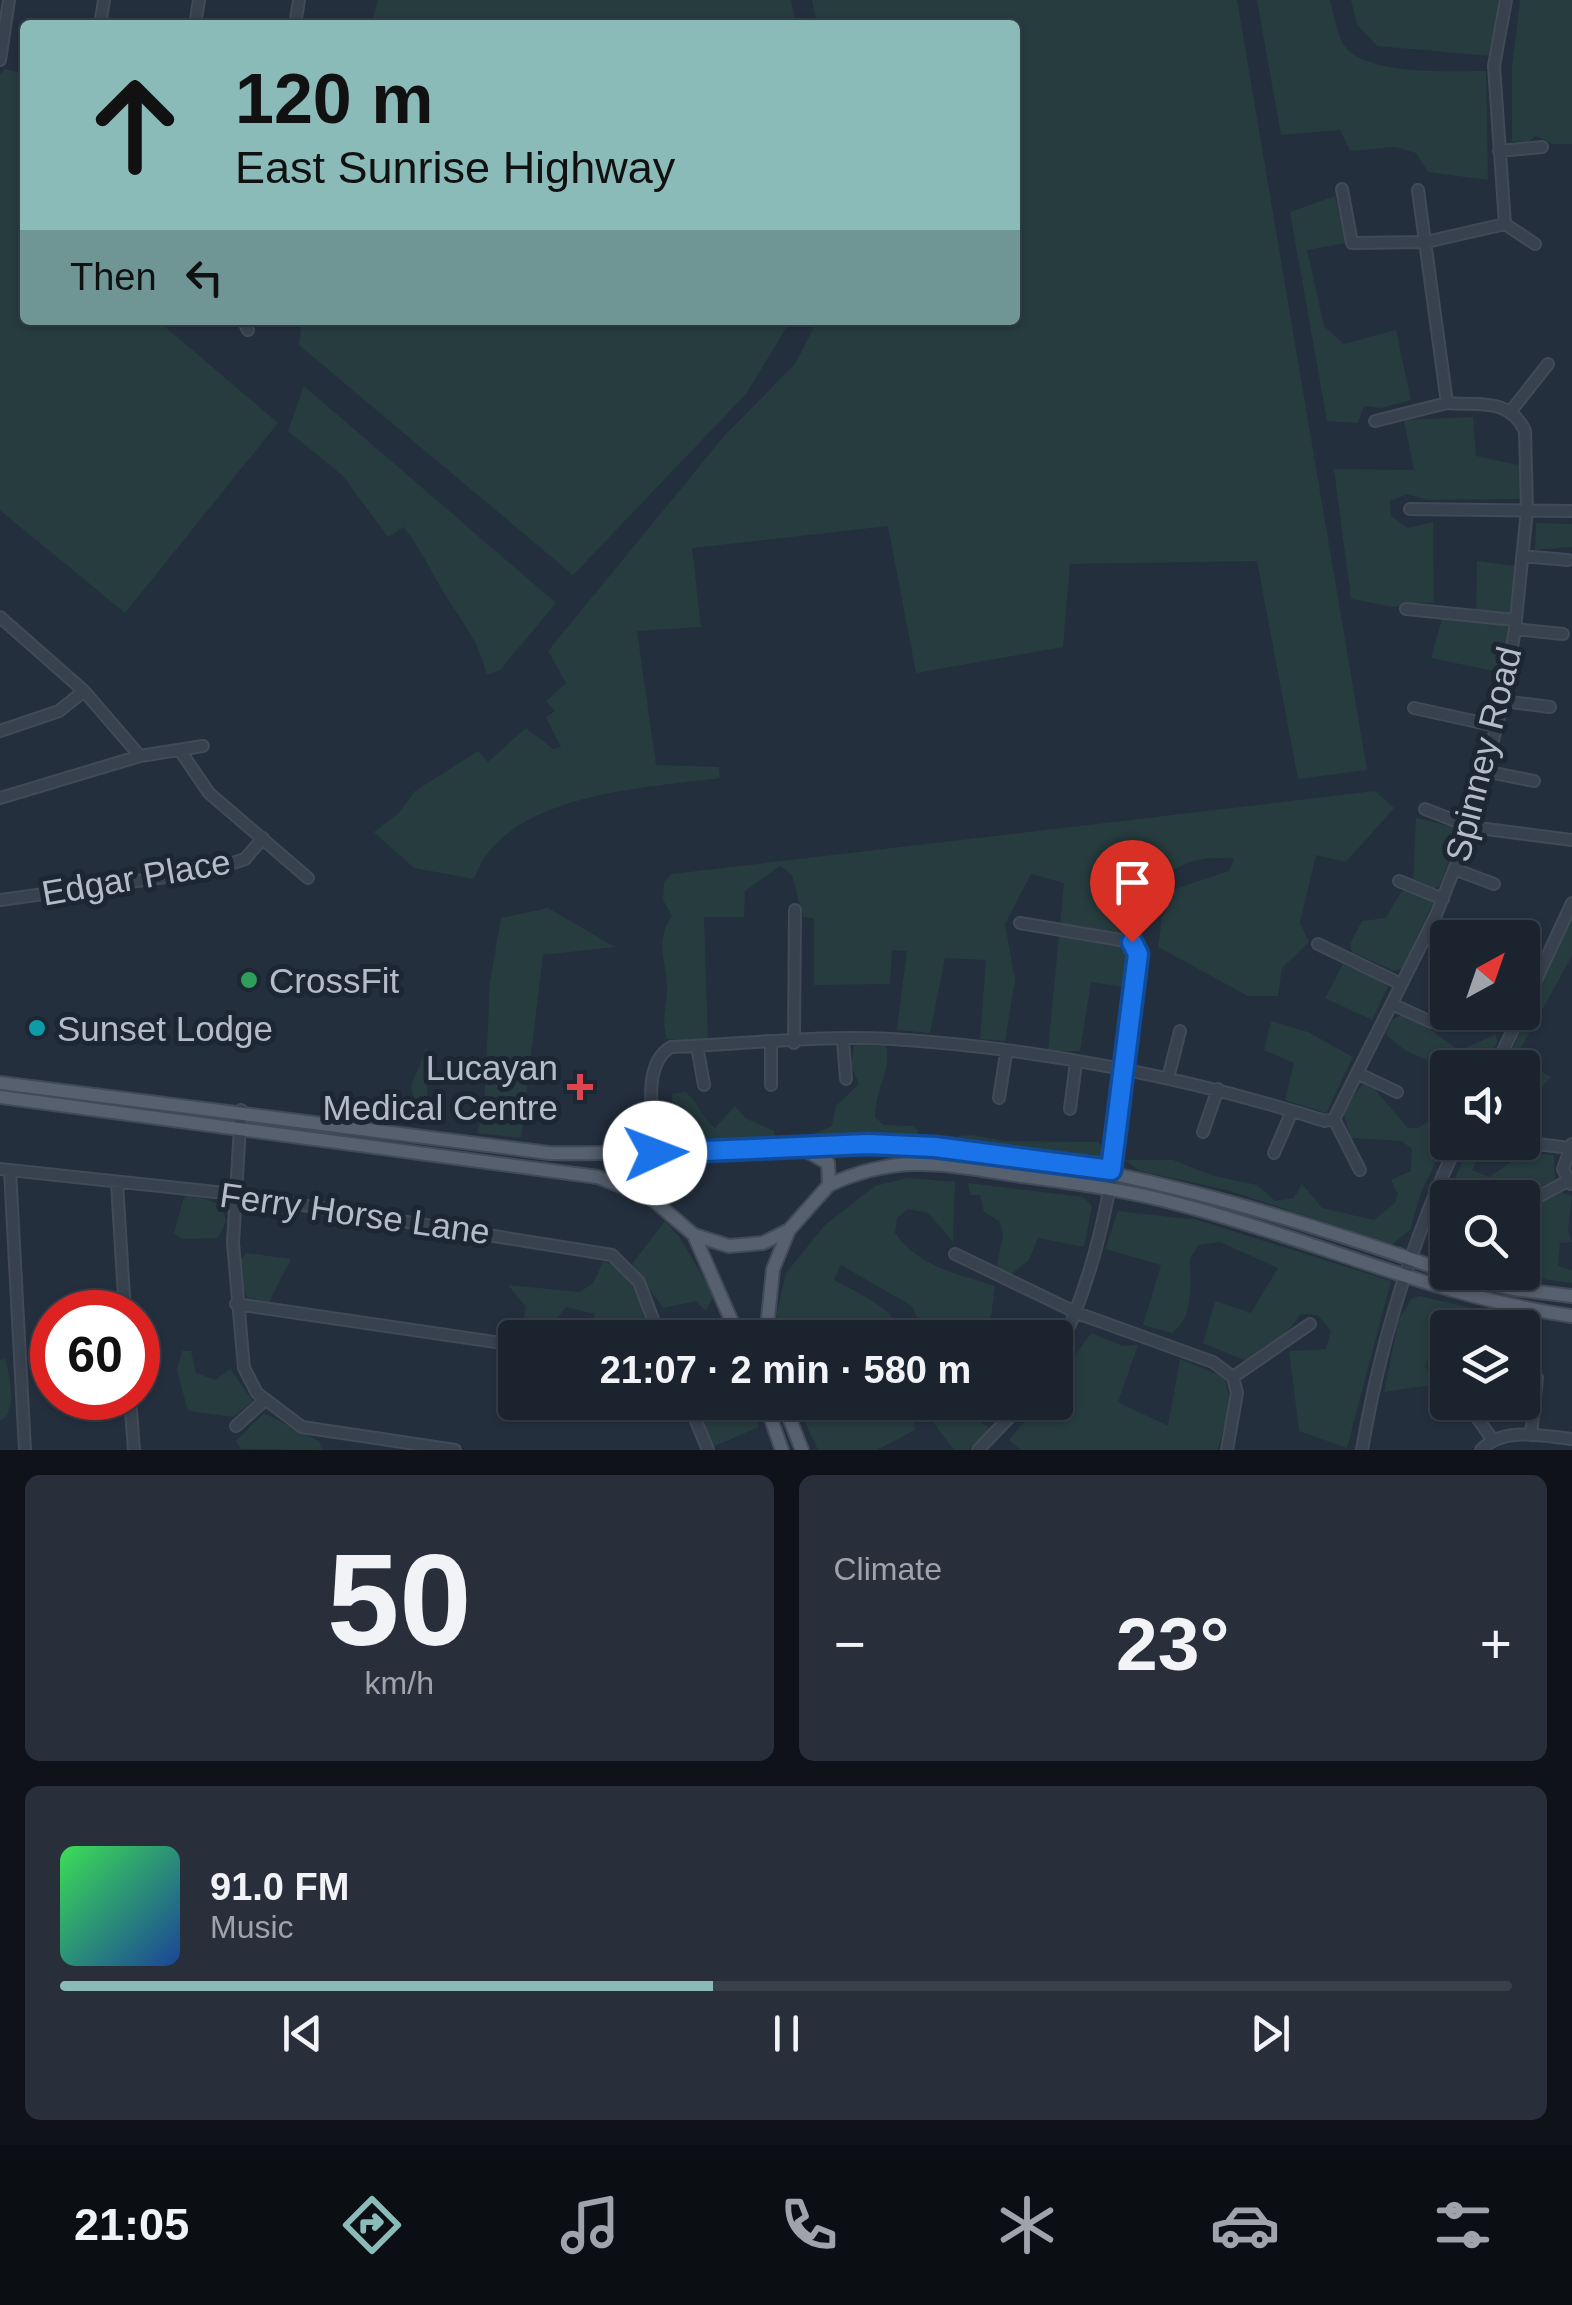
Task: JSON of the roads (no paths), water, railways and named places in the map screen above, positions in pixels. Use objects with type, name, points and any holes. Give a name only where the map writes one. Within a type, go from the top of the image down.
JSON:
[{"type":"main road","points":[[0,1083],[241,1110],[549,1153],[868,1144],[935,1147],[1111,1170],[1430,1266]]},
{"type":"main road","points":[[0,1097],[598,1177],[651,1198],[694,1235],[731,1320]]},
{"type":"main road","points":[[798,1148],[828,1163],[829,1185]]},
{"type":"main road","points":[[651,1198],[648,1177],[672,1152]]},
{"type":"main road","points":[[768,1320],[773,1270],[789,1230],[829,1185],[887,1164],[932,1163],[1107,1188],[1180,1204],[1514,1308],[1572,1316]]},
{"type":"main road","points":[[694,1235],[747,1246],[789,1230]]},
{"type":"main road","points":[[1522,1290],[1572,1296]]},
{"type":"main road","points":[[771,1420],[782,1450]]},
{"type":"main road","points":[[790,1420],[802,1450]]},
{"type":"street","points":[[0,60],[10,0]]},
{"type":"street","points":[[1505,224],[1494,66],[1506,0]]},
{"type":"street","points":[[1499,152],[1542,147]]},
{"type":"street","points":[[1342,190],[1352,243],[1426,242],[1505,224],[1534,244]]},
{"type":"street","points":[[1418,190],[1447,403]]},
{"type":"street","points":[[1375,421],[1447,403],[1498,404],[1512,411],[1548,364]]},
{"type":"street","name":"Spinney Road","points":[[1334,1118],[1425,937],[1454,869],[1471,827],[1503,702],[1528,510],[1525,431],[1512,411]]},
{"type":"street","points":[[1410,509],[1572,511]]},
{"type":"street","points":[[1522,556],[1568,560]]},
{"type":"street","points":[[1406,609],[1564,634]]},
{"type":"street","points":[[0,617],[84,690],[140,756]]},
{"type":"street","points":[[0,732],[59,711],[84,690]]},
{"type":"street","points":[[1503,702],[1550,707]]},
{"type":"street","points":[[1414,708],[1496,726]]},
{"type":"street","points":[[0,798],[140,756],[202,746]]},
{"type":"street","points":[[181,752],[209,792],[308,878]]},
{"type":"street","points":[[1484,771],[1534,780]]},
{"type":"street","points":[[1425,809],[1471,827],[1572,840]]},
{"type":"street","name":"Edgar Place","points":[[0,900],[209,871],[245,859],[263,838]]},
{"type":"street","points":[[1454,869],[1494,884]]},
{"type":"street","points":[[1400,880],[1442,898]]},
{"type":"street","points":[[1503,1050],[1572,904]]},
{"type":"street","points":[[794,910],[794,1042]]},
{"type":"street","points":[[1020,923],[1132,942],[1138,954],[1111,1170],[1095,1256],[1073,1322]]},
{"type":"street","points":[[1425,937],[1430,939]]},
{"type":"street","points":[[1318,944],[1402,984]]},
{"type":"street","points":[[1392,1004],[1430,1022]]},
{"type":"street","points":[[1168,1078],[1180,1031]]},
{"type":"street","points":[[655,1153],[652,1070],[656,1059],[671,1047],[890,1039],[1125,1068],[1218,1089],[1324,1121],[1334,1118],[1360,1170]]},
{"type":"street","points":[[843,1041],[846,1078]]},
{"type":"street","points":[[771,1044],[772,1085]]},
{"type":"street","points":[[698,1046],[704,1085]]},
{"type":"street","points":[[1000,1098],[1006,1054]]},
{"type":"street","points":[[1070,1108],[1076,1063]]},
{"type":"street","points":[[1357,1073],[1397,1092]]},
{"type":"street","points":[[1203,1132],[1218,1089]]},
{"type":"street","points":[[241,1110],[234,1194],[236,1304],[244,1368],[265,1400],[302,1427],[375,1444],[455,1450]]},
{"type":"street","points":[[1274,1153],[1292,1110]]},
{"type":"street","points":[[1540,1143],[1571,1145],[1564,1169],[1570,1183],[1540,1197]]},
{"type":"street","points":[[1362,1450],[1410,1259],[1450,1160]]},
{"type":"street","points":[[5,1169],[25,1450]]},
{"type":"street","name":"Ferry Horse Lane","points":[[5,1169],[234,1194],[612,1255],[638,1282],[653,1320]]},
{"type":"street","points":[[117,1184],[124,1290]]},
{"type":"street","points":[[955,1254],[1077,1314],[1192,1353],[1234,1378]]},
{"type":"street","points":[[236,1304],[498,1343]]},
{"type":"street","points":[[1234,1378],[1310,1324]]},
{"type":"street","points":[[1227,1450],[1236,1393],[1234,1378]]},
{"type":"street","points":[[236,1426],[265,1400]]},
{"type":"street","points":[[132,1420],[134,1450]]},
{"type":"street","points":[[696,1420],[708,1450]]},
{"type":"street","points":[[978,1450],[1007,1420]]},
{"type":"street","points":[[1479,1420],[1492,1439]]},
{"type":"street","points":[[1531,1435],[1533,1420]]},
{"type":"street","points":[[1481,1450],[1492,1439],[1531,1435],[1572,1439]]},
{"type":"place","name":"CrossFit","points":[[249,980]]},
{"type":"place","name":"Sunset Lodge","points":[[37,1028]]},
{"type":"place","name":"Lucayan Medical Centre","points":[[580,1087]]}]
